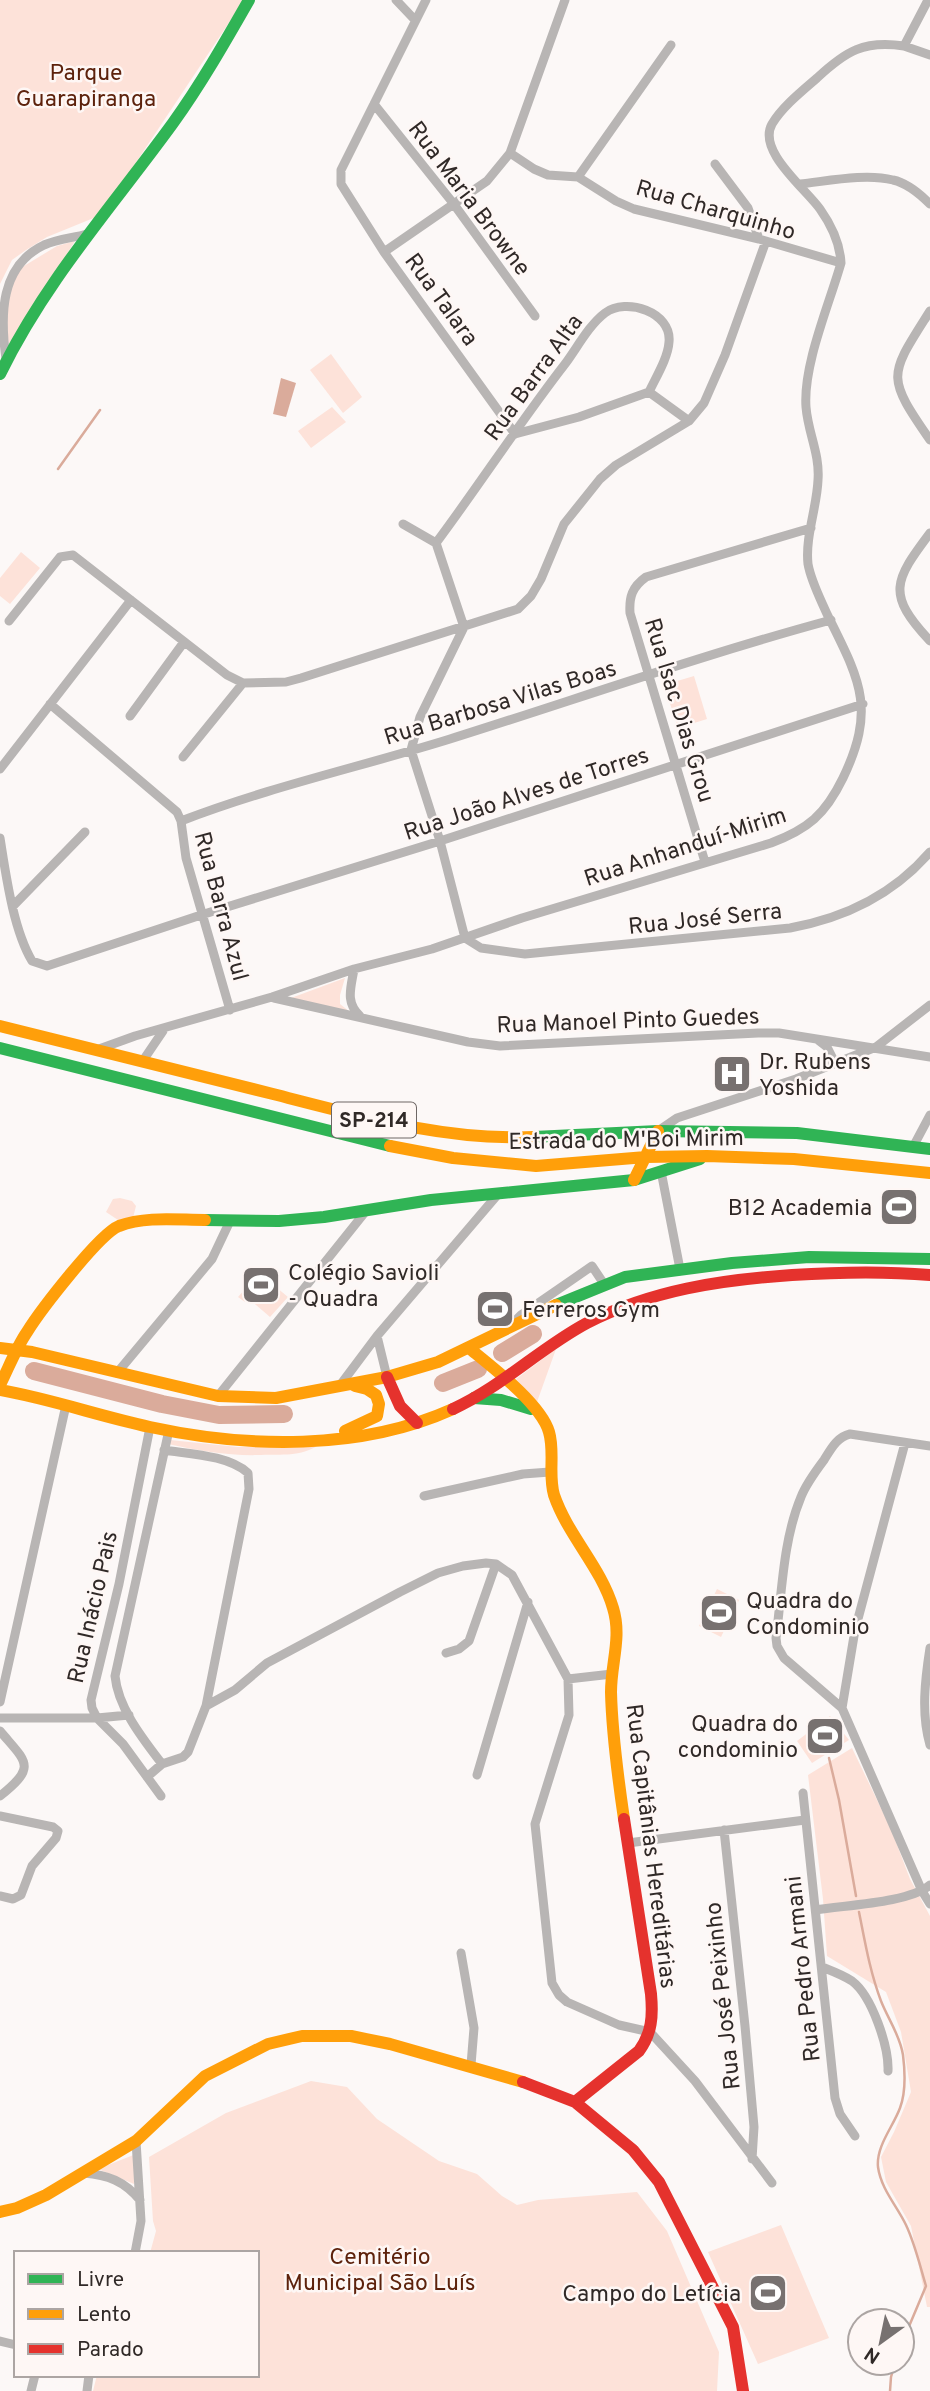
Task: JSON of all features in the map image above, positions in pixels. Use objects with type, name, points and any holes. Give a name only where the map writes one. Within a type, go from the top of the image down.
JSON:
[{"type":"main road","points":[[0,374],[45,295],[211,67],[249,0]]},
{"type":"main road","name":"Estrada do M'Boi Mirim","points":[[0,1026],[383,1122],[457,1134],[510,1138],[658,1131],[797,1133],[930,1149]]},
{"type":"main road","name":"Estrada do M'Boi Mirim","points":[[0,1048],[403,1149],[453,1158],[536,1166],[646,1157],[707,1156],[794,1159],[930,1173]]},
{"type":"main road","points":[[104,1074],[133,1072],[142,1062]]},
{"type":"main road","points":[[634,1180],[658,1131]]},
{"type":"main road","points":[[0,1385],[27,1331],[75,1269],[106,1235],[117,1227],[140,1220],[279,1221],[501,1191],[634,1180],[707,1156]]},
{"type":"main road","points":[[0,1348],[218,1396],[276,1398],[387,1377],[438,1362],[604,1284],[625,1277],[809,1257],[930,1259]]},
{"type":"main road","points":[[0,1390],[169,1430],[254,1441],[327,1438],[382,1431],[417,1423],[474,1398],[505,1380],[581,1327],[632,1301],[660,1293],[685,1287],[766,1277],[898,1272],[930,1275]]},
{"type":"main road","name":"Rua Capitânias Hereditárias","points":[[469,1348],[538,1412],[550,1431],[550,1472],[554,1492],[614,1609],[618,1644],[612,1674],[612,1712],[628,1843],[640,1910],[652,2013],[650,2032]]},
{"type":"main road","points":[[387,1377],[400,1406],[417,1423]]},
{"type":"main road","points":[[327,1438],[378,1415],[379,1400],[373,1391],[366,1387],[341,1384]]},
{"type":"main road","points":[[474,1398],[513,1402],[538,1412]]},
{"type":"main road","points":[[575,2102],[634,2056],[650,2032]]},
{"type":"main road","points":[[0,2212],[17,2208],[46,2195],[84,2174],[136,2141],[190,2088],[205,2077],[268,2044],[302,2035],[351,2036],[471,2065],[511,2077],[575,2102],[633,2150],[659,2182],[733,2327],[743,2391]]},
{"type":"street","points":[[396,0],[415,20]]},
{"type":"street","points":[[374,104],[426,0]]},
{"type":"street","points":[[384,252],[487,181],[510,153],[565,0]]},
{"type":"street","points":[[904,46],[928,0]]},
{"type":"street","points":[[841,264],[840,248],[832,227],[773,153],[769,133],[772,124],[800,93],[849,51],[868,44],[885,43],[930,55]]},
{"type":"street","points":[[578,177],[671,45]]},
{"type":"street","name":"Rua Talara","points":[[374,104],[341,170],[341,184],[384,252],[515,434]]},
{"type":"street","name":"Rua Maria Browne","points":[[374,104],[453,203],[535,316]]},
{"type":"street","name":"Rua Charquinho","points":[[510,153],[534,169],[548,174],[578,177],[634,209],[762,240],[841,264]]},
{"type":"street","points":[[9,621],[60,557],[65,554],[73,555],[228,675],[243,683],[286,682],[501,616],[524,604],[541,579],[564,524],[600,479],[616,465],[690,421],[704,403],[725,355],[762,240],[748,208],[715,164]]},
{"type":"street","points":[[800,184],[840,179],[894,180],[909,187],[930,204]]},
{"type":"street","points":[[6,360],[2,307],[7,279],[14,267],[41,246],[87,234]]},
{"type":"street","name":"Rua Anhanduí-Mirim","points":[[97,1050],[354,969],[465,938],[793,834],[818,816],[837,789],[853,757],[861,732],[863,704],[848,655],[818,596],[808,566],[819,467],[806,408],[807,386],[841,264]]},
{"type":"street","name":"Rua Barra Alta","points":[[436,543],[546,389],[596,323],[611,309],[634,307],[643,310],[661,319],[668,330],[668,349],[649,392]]},
{"type":"street","points":[[930,311],[902,356],[897,367],[897,376],[900,393],[930,440]]},
{"type":"street","points":[[515,434],[579,417],[649,392],[690,421]]},
{"type":"street","points":[[403,524],[436,543],[464,627],[421,717],[411,750],[440,841],[465,938]]},
{"type":"street","name":"Rua Isac Dias Grou","points":[[705,862],[648,676],[629,601],[638,583],[646,577],[811,528]]},
{"type":"street","points":[[930,533],[904,570],[899,595],[913,623],[930,641]]},
{"type":"street","points":[[0,769],[131,600]]},
{"type":"street","name":"Rua Barbosa Vilas Boas","points":[[181,821],[239,799],[411,750],[831,620]]},
{"type":"street","points":[[130,716],[184,642]]},
{"type":"street","points":[[183,757],[243,683]]},
{"type":"street","name":"Rua Barra Azul","points":[[50,704],[177,811],[201,915],[230,1010]]},
{"type":"street","name":"Rua João Alves de Torres","points":[[13,906],[28,954],[32,961],[47,966],[863,704]]},
{"type":"street","points":[[13,906],[85,832]]},
{"type":"street","points":[[0,838],[13,906]]},
{"type":"street","name":"Rua José Serra","points":[[465,938],[481,948],[525,954],[790,928],[849,913],[911,872],[930,852]]},
{"type":"street","points":[[354,969],[349,1000],[362,1017]]},
{"type":"street","name":"Rua Manoel Pinto Guedes","points":[[272,997],[468,1042],[500,1046],[545,1046],[733,1033],[779,1033],[930,1057]]},
{"type":"street","points":[[658,1131],[677,1118],[876,1047],[930,1005]]},
{"type":"street","points":[[142,1062],[155,1039],[165,1029]]},
{"type":"street","points":[[815,1039],[827,1047],[835,1063]]},
{"type":"street","points":[[913,1147],[930,1115]]},
{"type":"street","points":[[662,1171],[679,1270]]},
{"type":"street","points":[[341,1384],[377,1336],[501,1191]]},
{"type":"street","points":[[218,1396],[366,1211]]},
{"type":"street","points":[[117,1373],[212,1259],[230,1221]]},
{"type":"street","points":[[505,1331],[521,1315],[593,1266],[604,1284]]},
{"type":"street","points":[[377,1336],[387,1377]]},
{"type":"street","points":[[0,1702],[66,1405]]},
{"type":"street","name":"Rua Inácio Pais","points":[[150,1427],[92,1708],[97,1718],[122,1744],[161,1796]]},
{"type":"street","name":"Rua Inácio Pais","points":[[162,1764],[129,1714],[116,1687],[116,1663],[169,1430]]},
{"type":"street","points":[[930,1446],[850,1434],[840,1438],[808,1482],[798,1506],[788,1546],[776,1638],[784,1658],[842,1708],[926,1888],[930,1904]]},
{"type":"street","points":[[842,1708],[855,1630],[905,1444]]},
{"type":"street","points":[[147,1777],[162,1764],[183,1757],[188,1752],[206,1706],[249,1494],[248,1474],[236,1465],[164,1450]]},
{"type":"street","points":[[424,1496],[523,1474],[550,1472]]},
{"type":"street","points":[[206,1706],[235,1690],[267,1663],[438,1573],[463,1566],[496,1564],[512,1575],[568,1679],[569,1714],[535,1824],[552,1983],[567,2002],[619,2025],[650,2032],[695,2081],[772,2183]]},
{"type":"street","points":[[446,1653],[459,1649],[469,1641],[496,1564]]},
{"type":"street","points":[[477,1775],[528,1602]]},
{"type":"street","points":[[930,1648],[925,1720],[930,1745]]},
{"type":"street","points":[[568,1679],[612,1674]]},
{"type":"street","points":[[0,1718],[97,1718],[129,1714]]},
{"type":"street","points":[[0,1731],[22,1755],[24,1762],[24,1772],[0,1796]]},
{"type":"street","name":"Rua Pedro Armani","points":[[803,1793],[835,2098],[840,2115],[855,2136]]},
{"type":"street","points":[[0,1816],[53,1827],[58,1831],[56,1838],[32,1866],[21,1895],[13,1899],[0,1896]]},
{"type":"street","points":[[628,1843],[805,1820]]},
{"type":"street","name":"Rua José Peixinho","points":[[724,1830],[747,2038],[754,2127],[752,2159]]},
{"type":"street","points":[[816,1910],[881,1901],[926,1888]]},
{"type":"street","points":[[461,1953],[474,2028],[471,2065]]},
{"type":"street","points":[[822,1967],[839,1974],[859,1988],[880,2029],[888,2071]]},
{"type":"street","points":[[135,2251],[141,2221],[136,2141]]},
{"type":"street","points":[[84,2174],[114,2179],[125,2185],[141,2201]]},
{"type":"green space","name":"Parque Guarapiranga","points":[[0,0],[244,0],[101,215],[47,237],[26,250],[12,260],[0,284]]},
{"type":"green space","points":[[75,241],[9,347],[4,300],[19,269],[57,246]]},
{"type":"green space","points":[[331,354],[362,397],[343,413],[310,370]]},
{"type":"green space","points":[[332,407],[346,422],[311,448],[298,431]]},
{"type":"green space","points":[[21,552],[40,568],[10,604],[0,596],[0,578]]},
{"type":"green space","points":[[694,676],[707,719],[678,728],[664,685]]},
{"type":"green space","points":[[345,978],[340,1004],[350,1012],[291,998]]},
{"type":"green space","points":[[113,1199],[132,1201],[136,1206],[133,1218],[118,1220],[106,1212]]},
{"type":"green space","name":"Colégio Savioli - Quadra","points":[[259,1273],[288,1297],[270,1317],[248,1298],[245,1302],[238,1297]]},
{"type":"green space","points":[[556,1349],[537,1402],[516,1379]]},
{"type":"green space","points":[[170,1440],[238,1447],[319,1445],[284,1455],[249,1455],[192,1449],[168,1444]]},
{"type":"green space","name":"Quadra do Condominio","points":[[717,1589],[739,1600],[721,1637],[699,1626]]},
{"type":"green space","name":"Quadra do condominio","points":[[830,1716],[849,1740],[812,1763],[797,1741]]},
{"type":"green space","points":[[852,1748],[891,1829],[910,1879],[930,1916],[930,2307],[927,2307],[911,2226],[886,2182],[881,2157],[911,2092],[901,2032],[886,1992],[827,1956],[808,1775]]},
{"type":"green space","name":"Cemitério Municipal São Luís","points":[[311,2081],[347,2087],[377,2119],[439,2161],[477,2174],[517,2205],[538,2200],[637,2192],[667,2231],[719,2352],[717,2391],[93,2391],[96,2377],[259,2377],[259,2251],[151,2251],[156,2231],[149,2157],[226,2113]]},
{"type":"green space","points":[[136,2154],[134,2184],[98,2169]]},
{"type":"green space","name":"Campo do Letícia","points":[[781,2225],[829,2338],[758,2364],[708,2252]]},
{"type":"shaded area","points":[[281,378],[296,383],[286,417],[273,414]]},
{"type":"waterway","points":[[58,469],[100,410]]},
{"type":"waterway","points":[[502,1353],[533,1334]]},
{"type":"waterway","points":[[443,1383],[478,1369]]},
{"type":"waterway","points":[[34,1371],[162,1404],[219,1415],[284,1414]]},
{"type":"waterway","points":[[829,1758],[856,1896]]},
{"type":"waterway","points":[[859,1912],[874,1979],[899,2041],[904,2061],[902,2102],[882,2144],[878,2167],[886,2190],[909,2232],[926,2286],[916,2310]]},
{"type":"waterway","points":[[890,2391],[891,2377]]},
{"type":"traffic: fast","points":[[0,374],[59,275],[183,108],[213,63],[249,0]]},
{"type":"traffic: fast","points":[[0,1048],[390,1146]]},
{"type":"traffic: fast","points":[[534,1137],[658,1131],[797,1133],[930,1149]]},
{"type":"traffic: fast","points":[[205,1220],[279,1221],[324,1217],[431,1200],[634,1180],[700,1159]]},
{"type":"traffic: fast","points":[[556,1305],[625,1277],[732,1263],[809,1257],[930,1259]]},
{"type":"traffic: fast","points":[[474,1398],[501,1400],[531,1409]]},
{"type":"traffic: slow","points":[[0,1026],[403,1125],[468,1135],[534,1137]]},
{"type":"traffic: slow","points":[[634,1180],[658,1131]]},
{"type":"traffic: slow","points":[[390,1146],[453,1158],[536,1166],[646,1157],[707,1156],[794,1159],[930,1173]]},
{"type":"traffic: slow","points":[[0,1385],[19,1344],[34,1322],[70,1274],[110,1232],[119,1226],[140,1221],[205,1220]]},
{"type":"traffic: slow","points":[[0,1348],[32,1352],[218,1396],[276,1398],[387,1377],[438,1362],[556,1305]]},
{"type":"traffic: slow","points":[[469,1348],[514,1386],[544,1421],[551,1440],[554,1495],[567,1524],[601,1579],[613,1608],[616,1629],[611,1681],[612,1708],[624,1819]]},
{"type":"traffic: slow","points":[[345,1431],[377,1416],[379,1404],[376,1395],[355,1386]]},
{"type":"traffic: slow","points":[[0,1390],[150,1427],[187,1434],[264,1442],[342,1439],[417,1423],[453,1409]]},
{"type":"traffic: slow","points":[[0,2212],[17,2208],[46,2195],[136,2141],[205,2076],[268,2044],[302,2036],[351,2036],[390,2044],[523,2082]]},
{"type":"traffic: jam","points":[[453,1409],[471,1400],[587,1323],[636,1302],[687,1288],[792,1275],[861,1272],[930,1275]]},
{"type":"traffic: jam","points":[[387,1377],[400,1406],[417,1423]]},
{"type":"traffic: jam","points":[[575,2102],[639,2051],[651,2024],[651,1994],[624,1819]]},
{"type":"traffic: jam","points":[[523,2082],[575,2102],[633,2150],[659,2182],[733,2327],[743,2391]]},
{"type":"place","name":"Dr. Rubens Yoshida","points":[[732,1074]]},
{"type":"place","name":"B12 Academia","points":[[899,1207]]},
{"type":"place","name":"Colégio Savioli - Quadra","points":[[261,1285]]},
{"type":"place","name":"Ferreros Gym","points":[[495,1309]]},
{"type":"place","name":"Quadra do Condominio","points":[[719,1613]]},
{"type":"place","name":"Quadra do condominio","points":[[825,1736]]},
{"type":"place","name":"Campo do Letícia","points":[[768,2293]]}]
